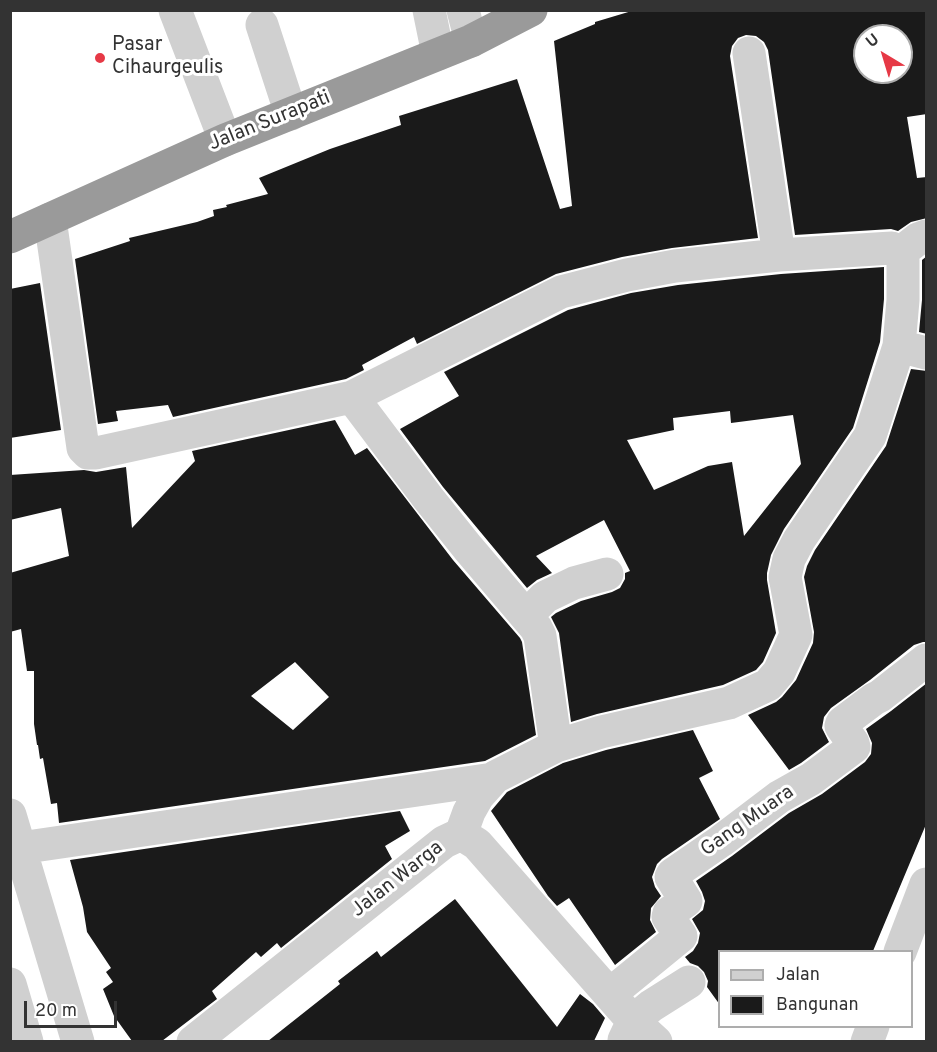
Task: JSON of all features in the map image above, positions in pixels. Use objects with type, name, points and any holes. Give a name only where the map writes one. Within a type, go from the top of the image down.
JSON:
[{"type":"highway","name":"Jalan Surapati","points":[[10,237],[225,140],[438,54],[467,26],[531,10]]},
{"type":"street","points":[[175,10],[225,140]]},
{"type":"street","points":[[429,10],[438,54]]},
{"type":"street","points":[[262,25],[291,114]]},
{"type":"street","points":[[749,53],[779,255]]},
{"type":"street","points":[[50,219],[83,448],[88,453],[352,397],[561,292],[627,275],[675,266],[779,255],[913,245]]},
{"type":"street","points":[[461,834],[478,796],[495,777],[556,746],[601,732],[729,703],[768,685],[779,672],[796,634],[785,577],[789,559],[799,540],[870,436],[913,349],[903,300],[903,260],[913,245]]},
{"type":"street","points":[[352,397],[448,523],[536,628],[540,636],[556,746]]},
{"type":"street","points":[[526,616],[545,597],[574,583],[607,574]]},
{"type":"street","name":"Gang Muara","points":[[610,994],[681,936],[668,916],[686,901],[671,877],[673,874],[722,841],[779,797],[811,779],[854,747],[841,726],[842,723],[927,660]]},
{"type":"street","points":[[20,848],[493,779]]},
{"type":"street","points":[[10,815],[78,1041]]},
{"type":"street","name":"Jalan Warga","points":[[193,1041],[444,842],[461,834],[477,844],[610,994],[637,1035]]},
{"type":"street","points":[[911,941],[927,884]]},
{"type":"street","points":[[637,1035],[651,1006],[689,982]]},
{"type":"street","points":[[10,984],[27,1041]]},
{"type":"building","points":[[635,10],[927,10],[927,114],[907,117],[917,178],[927,177],[927,218],[911,222],[898,231],[891,229],[795,235],[768,50],[764,42],[756,36],[746,35],[738,38],[732,46],[730,56],[758,238],[672,248],[622,257],[556,274],[417,344],[414,337],[362,365],[364,370],[346,379],[173,417],[168,405],[116,411],[118,421],[98,424],[75,259],[130,241],[129,238],[214,216],[213,210],[268,194],[259,178],[330,149],[401,125],[399,116],[517,79],[560,209],[572,206],[554,41],[595,24],[595,22]]},
{"type":"building","points":[[927,256],[927,334],[919,332],[922,260]]},
{"type":"building","points":[[884,267],[884,299],[880,342],[853,428],[784,529],[771,555],[767,580],[776,633],[763,662],[756,670],[723,685],[571,722],[559,633],[551,617],[581,601],[620,588],[625,579],[625,573],[630,571],[604,520],[536,556],[552,573],[527,588],[443,487],[400,429],[459,396],[444,372],[568,310],[631,293],[678,285],[781,274]],"holes":[[[730,411],[731,423],[793,415],[801,464],[744,536],[732,462],[708,466],[654,490],[627,440],[674,430],[673,418]]]},
{"type":"building","points":[[40,283],[61,430],[10,438],[10,289]]},
{"type":"building","points":[[911,369],[927,371],[927,642],[914,645],[831,708],[824,717],[822,728],[829,742],[789,770],[748,715],[776,702],[796,680],[813,643],[814,632],[804,577],[807,566],[815,550],[886,446]]},
{"type":"building","points":[[335,420],[355,455],[367,448],[453,560],[520,638],[536,735],[485,761],[59,823],[57,803],[51,804],[43,758],[40,759],[37,745],[34,724],[34,671],[27,671],[21,629],[10,632],[10,573],[69,556],[61,508],[10,520],[10,475],[84,470],[96,472],[126,467],[132,528],[195,461],[192,451]],"holes":[[[295,662],[329,697],[293,730],[251,696]]]},
{"type":"building","points":[[927,683],[927,822],[873,950],[718,950],[718,1002],[707,987],[708,981],[704,972],[685,957],[698,943],[700,933],[692,919],[703,910],[705,901],[696,881],[789,813],[822,794],[865,762],[871,754],[872,743],[866,729]]},
{"type":"building","points":[[693,730],[713,771],[699,778],[720,819],[657,864],[652,877],[661,896],[651,908],[650,920],[656,932],[615,965],[569,898],[557,906],[548,896],[491,811],[507,792],[563,763],[606,750]]},
{"type":"building","points":[[400,811],[410,831],[385,846],[392,859],[281,948],[277,943],[261,957],[256,952],[212,991],[217,999],[162,1041],[132,1041],[114,1016],[103,989],[113,982],[106,972],[111,968],[87,932],[83,907],[70,860]]},
{"type":"building","points":[[455,899],[557,1027],[580,994],[593,1004],[605,1018],[594,1041],[268,1041],[340,984],[338,981],[377,951],[381,957]]},
{"type":"place","name":"Pasar Cihaurgeulis","points":[[100,58]]}]
